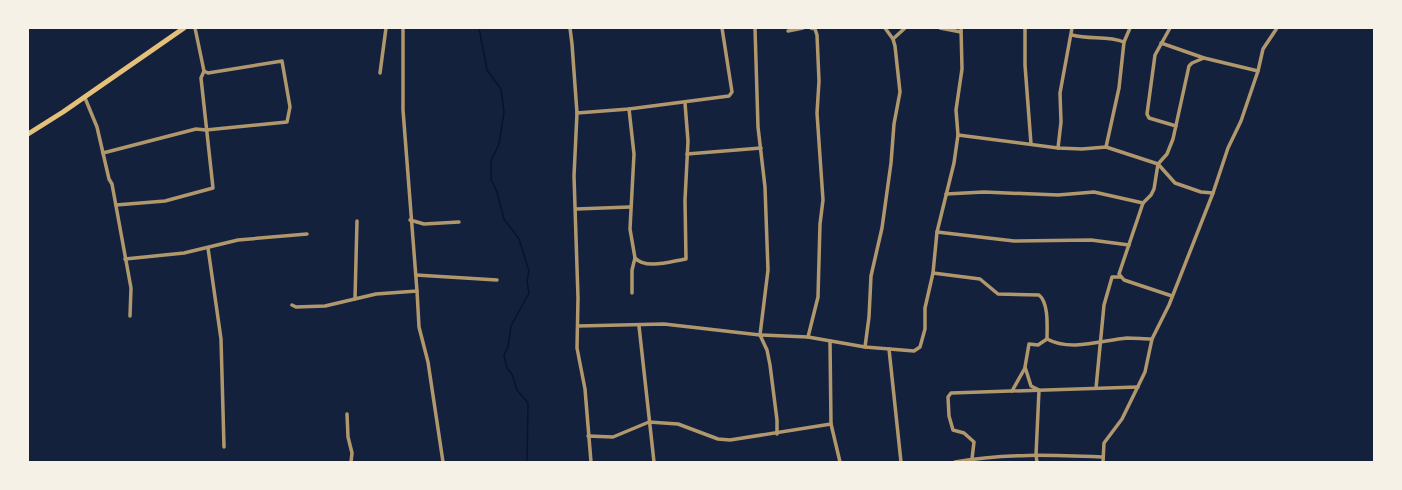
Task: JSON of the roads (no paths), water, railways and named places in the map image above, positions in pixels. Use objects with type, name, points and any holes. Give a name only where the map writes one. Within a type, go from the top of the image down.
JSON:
[{"type":"main road","points":[[28,134],[84,98],[184,28]]},
{"type":"street","points":[[116,205],[165,201],[214,188],[201,78],[204,71],[195,28]]},
{"type":"street","points":[[380,73],[386,28]]},
{"type":"street","points":[[403,28],[403,110],[419,327],[428,362],[443,462]]},
{"type":"street","points":[[570,28],[577,113],[574,176],[576,209],[577,348],[585,389],[591,462]]},
{"type":"street","points":[[577,113],[629,109],[729,96],[732,92],[722,28]]},
{"type":"street","points":[[755,28],[758,76],[756,92],[765,187],[768,270],[760,335],[767,350],[770,365],[777,420],[777,434]]},
{"type":"street","points":[[788,31],[803,28]]},
{"type":"street","points":[[808,337],[818,297],[820,224],[824,200],[817,113],[819,81],[817,35],[815,29],[811,28]]},
{"type":"street","points":[[865,347],[869,317],[871,276],[882,228],[891,163],[894,124],[900,92],[893,39],[885,28]]},
{"type":"street","points":[[893,39],[905,28]]},
{"type":"street","points":[[578,326],[639,326],[664,324],[760,335],[808,337],[865,347],[914,351],[920,347],[925,329],[925,308],[933,273],[937,232],[954,163],[958,135],[956,110],[962,69],[961,30],[940,28]]},
{"type":"street","points":[[1025,28],[1025,65],[1031,144]]},
{"type":"street","points":[[1058,148],[1061,122],[1060,93],[1072,35],[1072,28]]},
{"type":"street","points":[[1106,148],[1119,88],[1124,42],[1130,28]]},
{"type":"street","points":[[1170,28],[1155,55],[1147,114],[1149,118],[1176,126]]},
{"type":"street","points":[[1102,462],[1104,443],[1122,419],[1145,372],[1152,339],[1172,296],[1213,193],[1258,72],[1263,49],[1277,28]]},
{"type":"street","points":[[1072,35],[1084,38],[1115,38],[1124,42]]},
{"type":"street","points":[[1161,43],[1204,58],[1258,72]]},
{"type":"street","points":[[1120,277],[1119,274],[1143,203],[1151,195],[1154,189],[1158,164],[1167,154],[1173,139],[1190,66],[1192,63],[1204,58]]},
{"type":"street","points":[[103,153],[196,129],[206,130],[287,122],[290,107],[282,61],[208,73],[204,71]]},
{"type":"street","points":[[84,98],[96,127],[116,205],[132,295],[130,316]]},
{"type":"street","points":[[635,258],[644,264],[665,263],[686,258],[685,207],[688,140],[685,102]]},
{"type":"street","points":[[629,109],[634,154],[630,207],[630,229],[635,258],[632,270],[632,293]]},
{"type":"street","points":[[958,135],[1058,148],[1106,148],[1158,164],[1174,183],[1201,192],[1213,193]]},
{"type":"street","points":[[687,154],[761,148]]},
{"type":"street","points":[[946,194],[984,192],[1058,195],[1094,192],[1143,203]]},
{"type":"street","points":[[576,209],[630,207]]},
{"type":"street","points":[[410,220],[424,224],[459,222]]},
{"type":"street","points":[[356,299],[357,221]]},
{"type":"street","points":[[937,232],[1014,241],[1084,240],[1129,245]]},
{"type":"street","points":[[125,259],[184,253],[238,240],[308,234]]},
{"type":"street","points":[[208,248],[221,339],[224,447]]},
{"type":"street","points":[[933,273],[980,279],[998,294],[1040,295],[1045,304],[1048,339]]},
{"type":"street","points":[[416,275],[497,280]]},
{"type":"street","points":[[1096,388],[1104,305],[1112,277],[1120,277],[1172,296]]},
{"type":"street","points":[[292,305],[296,307],[325,306],[376,294],[417,291]]},
{"type":"street","points":[[639,326],[654,462]]},
{"type":"street","points":[[1048,339],[1055,342],[1072,344],[1128,338],[1152,339]]},
{"type":"street","points":[[1012,391],[1025,367],[1029,344],[1038,345],[1048,339]]},
{"type":"street","points":[[830,341],[831,424],[840,462]]},
{"type":"street","points":[[889,349],[901,462]]},
{"type":"street","points":[[1025,367],[1031,386],[1039,390]]},
{"type":"street","points":[[972,459],[974,442],[964,434],[952,430],[949,416],[948,396],[951,393],[1138,387]]},
{"type":"street","points":[[1037,462],[1039,390]]},
{"type":"street","points":[[347,414],[348,438],[352,453],[351,462]]},
{"type":"street","points":[[588,436],[613,437],[649,422],[678,424],[724,439],[777,434],[831,424]]},
{"type":"street","points":[[955,462],[972,459],[1036,455],[1103,457]]},
{"type":"waterway","points":[[479,28],[487,70],[501,89],[504,112],[499,144],[491,161],[491,179],[497,192],[504,219],[519,239],[529,271],[527,281],[529,293],[511,326],[508,347],[504,355],[507,368],[512,374],[517,390],[528,403],[527,462]]}]
